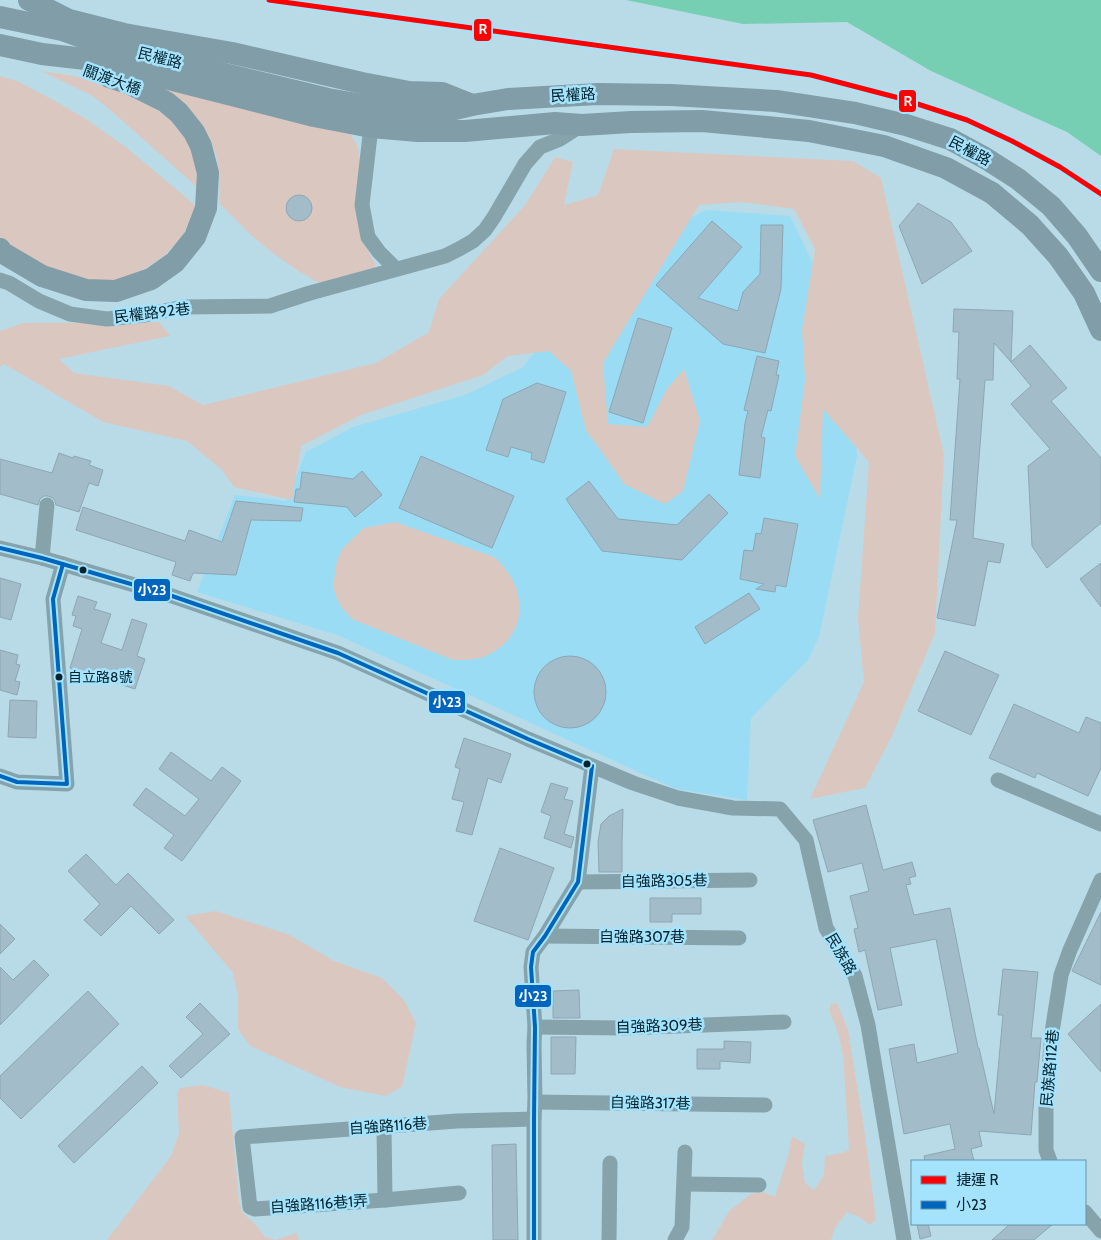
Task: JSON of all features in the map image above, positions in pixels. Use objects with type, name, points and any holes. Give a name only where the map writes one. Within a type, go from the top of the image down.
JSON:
[{"type":"main road","points":[[29,0],[69,20],[124,34],[232,53],[409,92],[442,93],[472,105]]},
{"type":"main road","name":"民權路","points":[[0,17],[62,30],[101,44],[328,99],[403,111],[438,113],[508,99],[598,94],[671,94],[776,101],[855,113],[906,124],[950,140],[985,158],[1018,179],[1051,206],[1077,236],[1101,271]]},
{"type":"main road","name":"民權路","points":[[0,45],[42,54],[94,60],[314,116],[371,126],[418,131],[465,131],[555,123],[582,125],[702,121],[808,130],[884,146],[946,168],[992,193],[1030,225],[1058,256],[1084,293],[1101,330]]},
{"type":"main road","name":"關渡大橋","points":[[0,249],[3,253],[42,276],[86,290],[116,291],[152,279],[175,262],[195,237],[206,208],[208,173],[202,146],[179,113],[166,102],[128,83],[78,68],[42,54]]},
{"type":"street","name":"民權路","points":[[310,293],[445,256],[473,241],[494,217],[525,164],[540,147],[560,139],[582,125]]},
{"type":"street","points":[[371,126],[362,205],[368,237],[379,252],[396,269]]},
{"type":"street","name":"民權路92巷","points":[[0,280],[9,283],[39,301],[70,314],[107,318],[145,315],[183,307],[270,306],[310,293]]},
{"type":"street","points":[[42,558],[47,505]]},
{"type":"street","name":"民族路","points":[[0,548],[42,558],[172,596],[338,653],[633,784],[678,798],[733,808],[780,809],[806,840],[826,928],[855,976],[868,1025],[904,1240]]},
{"type":"street","points":[[0,776],[17,782],[67,784],[53,599],[63,564]]},
{"type":"street","points":[[534,1240],[535,1027],[530,967],[533,952],[578,882],[592,766]]},
{"type":"street","points":[[998,780],[1101,824]]},
{"type":"street","name":"自強路305巷","points":[[578,882],[750,880]]},
{"type":"street","name":"民族路112巷","points":[[1050,1160],[1046,1150],[1046,1106],[1052,1032],[1061,975],[1101,880]]},
{"type":"street","name":"自強路307巷","points":[[545,936],[739,938]]},
{"type":"street","name":"自強路309巷","points":[[535,1027],[624,1028],[784,1022]]},
{"type":"street","name":"自強路317巷","points":[[535,1102],[765,1105]]},
{"type":"street","name":"自強路116巷","points":[[242,1137],[457,1121],[534,1119]]},
{"type":"street","points":[[384,1127],[385,1200]]},
{"type":"street","name":"自強路116巷1弄","points":[[242,1137],[250,1206],[255,1209],[459,1193]]},
{"type":"street","points":[[675,1240],[682,1227],[686,1152]]},
{"type":"street","points":[[609,1240],[610,1163]]},
{"type":"street","points":[[685,1184],[758,1185]]},
{"type":"street","points":[[1086,1213],[1101,1231]]},
{"type":"shaded area","points":[[626,0],[1101,0],[1101,156],[1067,132],[931,71],[847,22],[743,24]]},
{"type":"shaded area","points":[[41,71],[84,78],[135,94],[177,124],[190,144],[197,166],[198,188],[91,95]]},
{"type":"shaded area","points":[[0,76],[17,81],[86,119],[127,148],[195,205],[191,219],[181,238],[165,255],[143,270],[121,279],[97,283],[52,274],[0,238]]},
{"type":"shaded area","points":[[157,83],[350,133],[357,145],[360,160],[361,237],[375,264],[375,269],[327,283],[317,282],[274,254],[252,236],[219,203],[217,160],[202,125],[186,108]]},
{"type":"shaded area","points":[[614,149],[853,161],[881,178],[944,455],[935,633],[892,736],[865,788],[810,799],[864,682],[858,618],[869,462],[823,409],[820,499],[795,456],[805,380],[802,330],[815,249],[794,209],[742,202],[699,205],[603,363],[608,424],[647,427],[667,389],[684,369],[700,421],[683,491],[665,504],[624,484],[586,431],[571,371],[549,351],[508,356],[483,375],[361,415],[301,446],[292,500],[234,487],[222,470],[187,441],[103,422],[4,364],[0,367],[0,331],[23,323],[159,322],[170,336],[59,359],[74,373],[169,386],[203,405],[376,363],[429,332],[439,299],[526,204],[555,157],[573,162],[564,205],[598,195]]},
{"type":"shaded area","points":[[707,210],[790,216],[844,327],[857,456],[819,637],[808,660],[751,718],[747,800],[676,789],[337,635],[197,592],[235,495],[286,501],[306,452],[353,427],[465,395],[523,367],[580,295],[637,241]]},
{"type":"shaded area","points":[[395,522],[494,557],[505,568],[513,581],[520,609],[512,635],[502,646],[480,658],[453,660],[352,619],[342,608],[336,597],[333,585],[337,561],[342,549],[364,528]]},
{"type":"shaded area","points":[[216,911],[290,935],[334,961],[382,978],[404,1000],[416,1023],[402,1087],[385,1096],[340,1087],[250,1046],[238,1029],[238,997],[233,973],[185,916]]},
{"type":"shaded area","points":[[837,1003],[848,1030],[865,1134],[876,1220],[870,1225],[859,1217],[847,1212],[835,1228],[831,1240],[712,1240],[730,1210],[751,1194],[763,1192],[775,1197],[788,1156],[792,1136],[805,1144],[802,1163],[805,1183],[814,1190],[824,1175],[825,1156],[849,1150],[843,1056],[838,1032],[829,1011],[831,1004]]},
{"type":"shaded area","points":[[203,1085],[229,1093],[239,1201],[242,1212],[257,1226],[264,1236],[275,1240],[107,1240],[171,1156],[179,1133],[177,1093],[180,1088]]},
{"type":"shaded area","points":[[297,1233],[299,1240],[275,1240]]},
{"type":"building","points":[[299,195],[308,199],[312,208],[308,217],[299,221],[290,217],[286,208],[290,199]]},
{"type":"building","points":[[918,203],[951,222],[972,251],[922,284],[899,226]]},
{"type":"building","points":[[712,221],[742,247],[698,298],[738,311],[743,292],[760,274],[761,225],[783,225],[781,289],[765,353],[723,344],[656,285]]},
{"type":"building","points":[[954,309],[1013,311],[1011,362],[994,343],[993,380],[985,380],[973,538],[1004,544],[1000,563],[988,561],[975,626],[937,618],[957,520],[950,520],[960,379],[957,379],[959,332],[953,332]]},
{"type":"building","points":[[638,318],[672,328],[643,423],[609,412]]},
{"type":"building","points":[[1030,345],[1067,388],[1051,401],[1101,458],[1101,523],[1047,568],[1032,546],[1028,466],[1050,449],[1011,404],[1031,386],[1011,362]]},
{"type":"building","points":[[757,356],[779,361],[776,375],[779,375],[771,411],[768,410],[761,437],[765,438],[760,478],[739,475],[748,411],[744,410]]},
{"type":"building","points":[[537,383],[566,392],[544,463],[531,459],[532,453],[511,447],[508,457],[486,450],[503,399]]},
{"type":"building","points":[[59,453],[91,461],[89,465],[103,470],[98,486],[89,483],[79,512],[56,505],[53,498],[48,496],[40,499],[38,505],[0,494],[0,459],[52,473]]},
{"type":"building","points":[[421,456],[514,496],[492,548],[399,508]]},
{"type":"building","points":[[362,471],[382,495],[355,517],[347,507],[294,502],[296,489],[300,489],[302,472],[353,479]]},
{"type":"building","points":[[589,481],[618,519],[677,525],[709,494],[728,513],[682,560],[602,551],[566,499]]},
{"type":"building","points":[[236,501],[303,508],[301,521],[251,520],[236,575],[193,573],[190,581],[172,575],[176,562],[76,530],[83,507],[185,541],[189,530],[222,542]]},
{"type":"building","points":[[764,518],[798,524],[786,587],[776,585],[775,592],[756,589],[764,584],[740,579],[744,550],[753,551],[756,533],[761,534]]},
{"type":"building","points":[[1101,563],[1101,607],[1080,579]]},
{"type":"building","points":[[0,578],[21,584],[11,620],[0,617]]},
{"type":"building","points":[[749,593],[760,609],[705,644],[695,627]]},
{"type":"building","points":[[78,596],[97,602],[94,609],[111,614],[101,643],[122,650],[132,619],[147,624],[137,656],[145,659],[135,689],[70,668],[82,629],[73,626],[76,616],[72,615]]},
{"type":"building","points":[[0,650],[18,655],[16,664],[20,665],[15,681],[20,682],[17,695],[0,690]]},
{"type":"building","points":[[945,651],[999,675],[971,735],[918,711]]},
{"type":"building","points":[[570,656],[590,662],[600,672],[606,692],[600,712],[590,722],[570,728],[550,722],[540,712],[534,692],[540,672],[550,662]]},
{"type":"building","points":[[10,700],[37,701],[36,738],[8,737]]},
{"type":"building","points":[[1014,704],[1079,733],[1086,717],[1101,723],[1101,768],[1088,796],[1037,773],[1035,778],[989,758]]},
{"type":"building","points":[[464,738],[511,754],[501,783],[488,778],[472,835],[456,831],[464,802],[452,799],[460,769],[455,767]]},
{"type":"building","points":[[171,752],[211,781],[222,767],[241,781],[182,861],[164,848],[174,835],[133,805],[146,788],[185,816],[199,799],[159,769]]},
{"type":"building","points":[[551,783],[568,788],[564,799],[573,801],[564,834],[574,837],[571,848],[544,838],[551,816],[541,812]]},
{"type":"building","points":[[866,805],[883,870],[912,862],[916,876],[909,878],[911,884],[906,885],[914,915],[950,908],[978,1048],[994,1114],[1003,1015],[998,1015],[1003,969],[1038,972],[1031,1038],[1041,1038],[1031,1135],[979,1131],[982,1146],[971,1149],[974,1160],[925,1160],[924,1156],[955,1149],[950,1124],[904,1134],[889,1049],[914,1044],[917,1063],[958,1053],[936,939],[890,948],[902,1005],[878,1010],[865,950],[859,952],[854,929],[858,928],[850,896],[869,891],[862,863],[828,872],[813,820]]},
{"type":"building","points":[[623,809],[622,872],[599,872],[598,842],[601,824],[609,816]]},
{"type":"building","points":[[500,848],[554,868],[528,940],[474,921]]},
{"type":"building","points":[[86,854],[116,885],[128,873],[174,920],[159,934],[131,906],[101,936],[84,920],[100,904],[68,871]]},
{"type":"building","points":[[650,898],[701,898],[701,914],[672,914],[672,922],[650,922]]},
{"type":"building","points":[[1101,912],[1101,985],[1072,971]]},
{"type":"building","points":[[0,924],[15,939],[0,954]]},
{"type":"building","points":[[34,960],[49,975],[0,1025],[0,967],[13,980]]},
{"type":"building","points":[[579,990],[580,1018],[553,1018],[553,991]]},
{"type":"building","points":[[88,991],[119,1024],[21,1119],[0,1098],[0,1076]]},
{"type":"building","points":[[200,1003],[230,1034],[181,1078],[169,1066],[203,1034],[186,1017]]},
{"type":"building","points":[[1101,1004],[1101,1072],[1068,1034]]},
{"type":"building","points":[[551,1037],[576,1037],[575,1074],[551,1074]]},
{"type":"building","points":[[724,1041],[751,1042],[750,1063],[720,1061],[720,1069],[697,1069],[697,1049],[724,1049]]},
{"type":"building","points":[[142,1066],[158,1083],[74,1163],[58,1146]]},
{"type":"building","points":[[516,1144],[518,1240],[493,1240],[492,1145]]},
{"type":"building","points":[[917,1225],[928,1225],[931,1236],[920,1239]]},
{"type":"building","points":[[1009,1225],[1052,1225],[1034,1240],[992,1240]]},
{"type":"metro line","name":"R","points":[[269,0],[811,75],[899,98],[967,120],[1012,141],[1060,167],[1101,194]]},
{"type":"transit line","name":"小23","points":[[0,548],[42,558],[172,596],[338,653],[592,766]]},
{"type":"transit line","name":"小23","points":[[0,776],[17,782],[67,784],[53,599],[63,564]]},
{"type":"transit line","name":"小23","points":[[534,1240],[535,1027],[531,967],[533,952],[578,882],[592,766]]},
{"type":"place","name":"自立路8號","points":[[59,677]]}]
